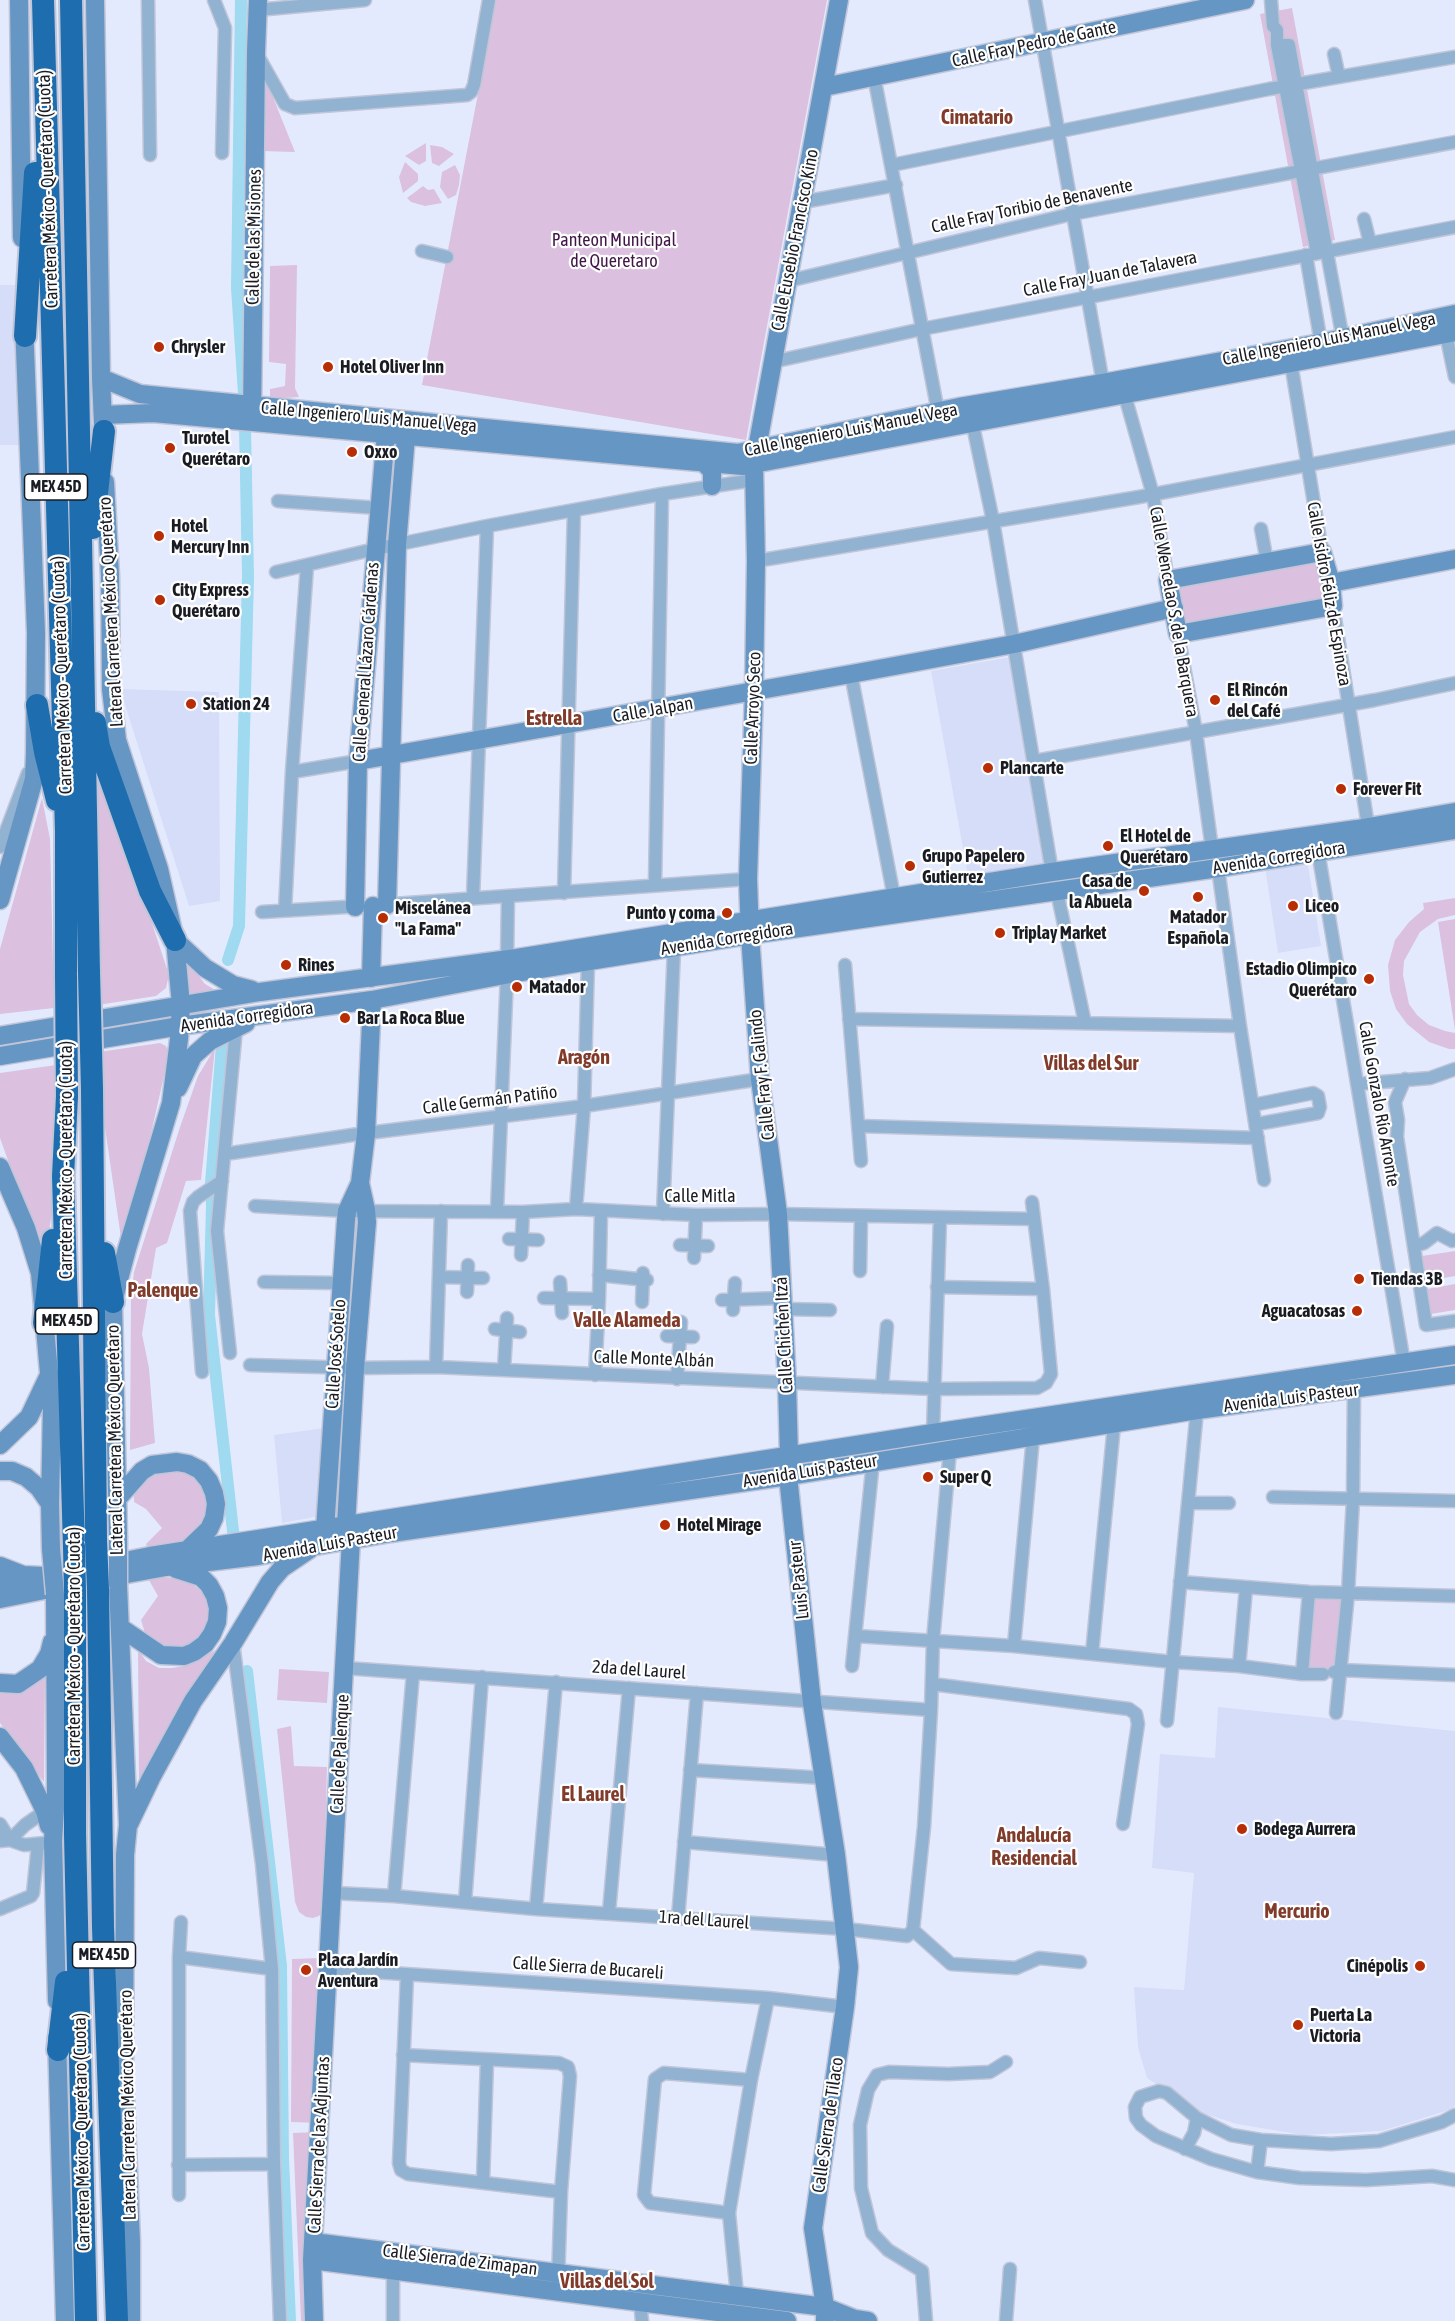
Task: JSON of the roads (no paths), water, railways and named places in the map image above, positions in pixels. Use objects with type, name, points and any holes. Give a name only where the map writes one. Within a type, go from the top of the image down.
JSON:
[{"type":"highway","name":"Carretera México - Querétaro (Cuota)","points":[[43,0],[66,831],[67,1096],[63,1176],[74,1547],[65,1593],[75,1834],[86,2321]]},
{"type":"highway","name":"Carretera México - Querétaro (Cuota)","points":[[70,0],[94,1201],[96,1540],[108,1587],[103,1927],[117,2321]]},
{"type":"highway","points":[[25,336],[34,186],[45,97]]},
{"type":"highway","points":[[83,619],[103,423]]},
{"type":"highway","points":[[83,658],[99,747],[150,891],[175,940]]},
{"type":"highway","points":[[37,705],[52,784],[66,831]]},
{"type":"highway","points":[[44,1323],[63,1176]]},
{"type":"highway","points":[[94,1201],[113,1302]]},
{"type":"highway","points":[[58,2050],[66,1991],[66,1910],[75,1834]]},
{"type":"main road","points":[[0,900],[34,779],[37,705],[20,160],[28,38],[19,0]]},
{"type":"main road","name":"Lateral Carretera México Querétaro","points":[[95,0],[90,35],[110,576],[111,689],[117,740],[159,869],[175,940],[181,1005],[171,1103],[113,1302],[118,1536],[108,1587],[120,1628],[128,1826],[125,1855],[124,2074],[131,2242],[131,2321]]},
{"type":"main road","name":"Calle Eusebio Francisco Kino","points":[[755,465],[839,0]]},
{"type":"main road","name":"Calle Fray Pedro de Gante","points":[[824,87],[1245,0]]},
{"type":"main road","name":"Calle de las Misiones","points":[[252,414],[258,5]]},
{"type":"main road","name":"Calle Ingeniero Luis Manuel Vega","points":[[103,423],[153,413],[252,414],[407,428],[704,463],[755,465],[939,420],[965,418],[1322,350],[1455,314]]},
{"type":"main road","name":"Calle Ingeniero Luis Manuel Vega","points":[[1344,344],[1451,333]]},
{"type":"main road","name":"Calle Ingeniero Luis Manuel Vega","points":[[1113,389],[1290,363],[1322,350]]},
{"type":"main road","name":"Calle Ingeniero Luis Manuel Vega","points":[[101,378],[140,394],[252,414]]},
{"type":"main road","name":"Calle General Lázaro Cárdenas","points":[[371,978],[371,906],[358,761],[387,426]]},
{"type":"main road","name":"Calle Ingeniero Luis Manuel Vega","points":[[407,428],[719,452],[755,465]]},
{"type":"main road","name":"Calle General Lázaro Cárdenas","points":[[371,906],[391,755],[396,545],[407,428]]},
{"type":"main road","points":[[704,463],[712,471],[712,486]]},
{"type":"main road","name":"Calle Arroyo Seco","points":[[750,927],[748,879],[754,691],[755,465]]},
{"type":"main road","points":[[1168,580],[1322,552]]},
{"type":"main road","name":"Calle Isidro Féliz de Espinoza","points":[[1322,552],[1331,583],[1333,606]]},
{"type":"main road","points":[[1331,583],[1455,559]]},
{"type":"main road","name":"Calle Wencelao S. de la Barquera","points":[[1168,580],[1178,634]]},
{"type":"main road","points":[[1178,634],[1333,606]]},
{"type":"main road","name":"Calle Jalpan","points":[[358,761],[658,710],[1014,644],[1174,608]]},
{"type":"main road","name":"Avenida Corregidora","points":[[0,1056],[180,1026],[261,1017],[372,1000],[507,967],[750,927],[894,897],[1455,812]]},
{"type":"main road","name":"Avenida Corregidora","points":[[0,1036],[260,992],[371,978],[588,961],[674,948],[750,927],[1058,891],[1455,830]]},
{"type":"main road","name":"Calle Fray F. Galindo","points":[[750,927],[760,1079],[778,1214]]},
{"type":"main road","points":[[175,940],[205,968],[233,985],[260,992]]},
{"type":"main road","name":"Calle José Sotelo","points":[[325,1529],[347,1211],[360,1183],[366,1134],[372,1000]]},
{"type":"main road","points":[[171,1103],[193,1056],[210,1041],[261,1017]]},
{"type":"main road","points":[[0,1167],[26,1228],[37,1265],[52,1406],[51,1549],[65,1593],[49,1654],[40,1668],[18,1684],[0,1683]]},
{"type":"main road","name":"Calle José Sotelo","points":[[348,1533],[355,1368],[366,1210],[360,1183]]},
{"type":"main road","name":"Calle Chichén Itzá","points":[[778,1214],[789,1457]]},
{"type":"main road","name":"Avenida Luis Pasteur","points":[[0,1599],[166,1567],[258,1556],[313,1546],[348,1533],[789,1457],[933,1433],[1262,1392],[1455,1354]]},
{"type":"main road","name":"Avenida Luis Pasteur","points":[[1262,1392],[1354,1390],[1455,1375]]},
{"type":"main road","points":[[0,1445],[29,1417],[48,1376]]},
{"type":"main road","name":"Avenida Luis Pasteur","points":[[0,1566],[23,1575],[43,1576],[150,1556],[325,1529],[348,1533],[788,1476],[1114,1425],[1193,1402]]},
{"type":"main road","name":"Luis Pasteur","points":[[789,1457],[788,1476],[812,1703]]},
{"type":"main road","points":[[118,1498],[142,1471],[152,1465],[177,1462],[200,1470],[209,1481],[214,1493],[216,1504],[214,1518],[209,1529],[185,1552]]},
{"type":"main road","points":[[0,1471],[12,1471],[26,1477],[39,1488],[50,1503]]},
{"type":"main road","name":"Calle de Palenque","points":[[329,1969],[345,1668],[348,1533]]},
{"type":"main road","points":[[128,1826],[193,1701],[233,1643],[270,1582],[282,1568],[313,1546]]},
{"type":"main road","points":[[120,1628],[161,1655],[184,1656],[205,1644],[217,1622],[218,1608],[215,1596],[201,1577],[166,1567]]},
{"type":"main road","points":[[0,1583],[31,1592]]},
{"type":"main road","points":[[46,1843],[56,1794],[56,1626]]},
{"type":"main road","points":[[812,1703],[846,1929]]},
{"type":"main road","points":[[0,1737],[24,1768],[45,1810],[58,2050],[65,2321]]},
{"type":"main road","name":"Calle Sierra de Tilaco","points":[[825,2314],[813,2228],[845,2007],[849,1967],[846,1929]]},
{"type":"main road","name":"Calle Sierra de las Adjuntas","points":[[314,2321],[313,2251],[329,1969]]},
{"type":"main road","name":"Calle Sierra de Zimapan","points":[[313,2251],[393,2269],[787,2321]]},
{"type":"main road","name":"Calle Sierra de Zimapan","points":[[313,2251],[559,2273],[736,2295],[857,2320]]},
{"type":"street","points":[[148,0],[150,154]]},
{"type":"street","points":[[213,0],[225,28],[222,153]]},
{"type":"street","points":[[258,5],[365,0]]},
{"type":"street","points":[[256,52],[285,104],[295,108],[467,95],[474,85],[489,0]]},
{"type":"street","name":"Calle Wencelao S. de la Barquera","points":[[1035,0],[1087,297],[1113,389],[1153,495],[1168,580]]},
{"type":"street","points":[[1271,0],[1275,35],[1289,45],[1290,86],[1306,170],[1317,253],[1322,350]]},
{"type":"street","points":[[1334,54],[1339,77]]},
{"type":"street","points":[[892,165],[1269,89],[1455,57]]},
{"type":"street","points":[[874,76],[939,420]]},
{"type":"street","points":[[1349,148],[1352,161],[1455,142]]},
{"type":"street","name":"Calle Fray Toribio de Benavente","points":[[788,281],[1072,214],[1352,161]]},
{"type":"street","points":[[803,202],[896,185]]},
{"type":"street","points":[[1364,219],[1370,243]]},
{"type":"street","name":"Calle Fray Juan de Talavera","points":[[772,362],[922,329],[1455,227]]},
{"type":"street","points":[[422,251],[447,257]]},
{"type":"street","points":[[1317,253],[1344,344]]},
{"type":"street","points":[[1451,333],[1455,377]]},
{"type":"street","name":"Calle Isidro Féliz de Espinoza","points":[[1290,363],[1322,552]]},
{"type":"street","points":[[965,418],[993,520],[1053,872]]},
{"type":"street","points":[[756,561],[1153,495],[1455,437]]},
{"type":"street","points":[[276,572],[487,526],[712,486],[755,465]]},
{"type":"street","points":[[655,884],[662,494]]},
{"type":"street","points":[[278,501],[379,508]]},
{"type":"street","points":[[564,893],[574,510]]},
{"type":"street","points":[[473,898],[487,526]]},
{"type":"street","points":[[1261,529],[1267,562]]},
{"type":"street","points":[[285,910],[292,772],[307,566]]},
{"type":"street","name":"Calle Isidro Féliz de Espinoza","points":[[1333,606],[1368,826]]},
{"type":"street","name":"Calle Wencelao S. de la Barquera","points":[[1178,634],[1196,732],[1212,849]]},
{"type":"street","points":[[851,674],[894,897]]},
{"type":"street","points":[[1035,761],[1455,684]]},
{"type":"street","points":[[0,847],[35,753]]},
{"type":"street","name":"Calle Jalpan","points":[[292,772],[358,761]]},
{"type":"street","name":"Calle Gonzalo Río Arronte","points":[[1318,851],[1404,1363]]},
{"type":"street","points":[[1218,868],[1264,1180]]},
{"type":"street","points":[[262,912],[748,879]]},
{"type":"street","points":[[1058,891],[1085,1023]]},
{"type":"street","points":[[497,1210],[508,896]]},
{"type":"street","points":[[663,1214],[674,948]]},
{"type":"street","points":[[576,1209],[584,1106],[588,961]]},
{"type":"street","points":[[845,965],[861,1161]]},
{"type":"street","points":[[849,1019],[1240,1026]]},
{"type":"street","points":[[230,1353],[217,1231],[219,1184],[225,1154],[236,1028]]},
{"type":"street","points":[[1357,1084],[1430,1078],[1455,1069]]},
{"type":"street","name":"Calle Germán Patiño","points":[[225,1154],[584,1106],[760,1079]]},
{"type":"street","points":[[1405,1079],[1395,1102],[1398,1119],[1397,1137],[1419,1245],[1426,1325],[1455,1321]]},
{"type":"street","points":[[1253,1105],[1313,1093],[1318,1096],[1320,1107],[1318,1113],[1257,1124]]},
{"type":"street","points":[[859,1126],[1257,1137]]},
{"type":"street","points":[[202,1372],[190,1211],[193,1202],[198,1197],[219,1184]]},
{"type":"street","points":[[937,1287],[1043,1289],[1032,1202]]},
{"type":"street","name":"Calle Mitla","points":[[255,1206],[347,1211],[497,1210],[523,1212],[576,1209],[696,1215],[778,1214],[1034,1219]]},
{"type":"street","points":[[436,1367],[441,1212]]},
{"type":"street","points":[[521,1255],[515,1240],[523,1212]]},
{"type":"street","points":[[595,1375],[600,1299],[601,1212]]},
{"type":"street","points":[[694,1252],[696,1215]]},
{"type":"street","points":[[860,1271],[861,1217]]},
{"type":"street","points":[[933,1433],[940,1218]]},
{"type":"street","points":[[515,1240],[538,1240]]},
{"type":"street","points":[[1419,1245],[1454,1240]]},
{"type":"street","points":[[680,1245],[694,1252],[708,1246]]},
{"type":"street","points":[[467,1292],[468,1265]]},
{"type":"street","points":[[599,1275],[644,1277],[642,1302]]},
{"type":"street","points":[[440,1277],[483,1278]]},
{"type":"street","points":[[264,1282],[341,1283]]},
{"type":"street","points":[[560,1282],[562,1313]]},
{"type":"street","points":[[735,1283],[730,1303],[783,1304],[830,1310]]},
{"type":"street","name":"Calle Monte Albán","points":[[250,1365],[355,1368],[436,1367],[934,1389],[1036,1388],[1046,1383],[1051,1374],[1043,1289]]},
{"type":"street","points":[[544,1298],[600,1299]]},
{"type":"street","points":[[677,1379],[673,1336],[681,1322]]},
{"type":"street","points":[[504,1370],[503,1326],[520,1332]]},
{"type":"street","points":[[882,1387],[886,1326]]},
{"type":"street","points":[[673,1336],[693,1337]]},
{"type":"street","points":[[1336,1713],[1331,1672],[1348,1594],[1353,1499],[1354,1390]]},
{"type":"street","points":[[1167,1721],[1189,1503],[1193,1402]]},
{"type":"street","points":[[1092,1654],[1114,1425]]},
{"type":"street","points":[[1014,1646],[1033,1437]]},
{"type":"street","points":[[950,1450],[933,1641],[932,1710],[924,1827],[913,1930],[951,1964],[1016,1968],[1039,1958],[1080,1962]]},
{"type":"street","points":[[852,1666],[873,1461]]},
{"type":"street","points":[[1273,1497],[1455,1501]]},
{"type":"street","points":[[1189,1503],[1229,1503]]},
{"type":"street","points":[[1180,1582],[1348,1594],[1455,1596]]},
{"type":"street","points":[[1239,1666],[1246,1588]]},
{"type":"street","points":[[1302,1674],[1309,1592]]},
{"type":"street","points":[[856,1636],[1014,1646],[1173,1662],[1239,1666],[1302,1674],[1331,1672],[1455,1675]]},
{"type":"street","points":[[233,1643],[258,1832],[272,1969],[274,2164],[280,2321]]},
{"type":"street","name":"2da del Laurel","points":[[345,1668],[932,1710]]},
{"type":"street","points":[[394,1896],[413,1673]]},
{"type":"street","points":[[465,1902],[482,1677]]},
{"type":"street","points":[[536,1909],[556,1682]]},
{"type":"street","points":[[932,1684],[1129,1709],[1137,1714],[1138,1724],[1123,1824]]},
{"type":"street","points":[[609,1912],[629,1688]]},
{"type":"street","points":[[678,1918],[697,1693]]},
{"type":"street","points":[[690,1770],[825,1778]]},
{"type":"street","points":[[5,1840],[45,1810]]},
{"type":"street","points":[[0,1824],[5,1840]]},
{"type":"street","points":[[0,1909],[31,1896],[46,1843],[24,1845],[5,1840]]},
{"type":"street","points":[[684,1842],[836,1855]]},
{"type":"street","name":"1ra del Laurel","points":[[333,1893],[846,1929],[907,1936],[913,1930]]},
{"type":"street","points":[[179,2195],[181,1922]]},
{"type":"street","points":[[179,1957],[272,1969]]},
{"type":"street","name":"Calle Sierra de Bucareli","points":[[329,1969],[768,1998],[845,2007]]},
{"type":"street","points":[[407,1975],[399,2163],[401,2170],[408,2174],[483,2181],[561,2192]]},
{"type":"street","points":[[736,2295],[729,2213],[751,2080],[768,1998]]},
{"type":"street","points":[[403,2055],[559,2063],[568,2067],[570,2076],[556,2292]]},
{"type":"street","points":[[483,2181],[487,2060]]},
{"type":"street","points":[[926,2321],[922,2271],[888,2250],[872,2233],[861,2187],[860,2125],[868,2090],[877,2076],[890,2072],[948,2074],[990,2072],[1006,2062]]},
{"type":"street","points":[[729,2213],[650,2203],[644,2195],[655,2079],[664,2073],[751,2080]]},
{"type":"street","points":[[1455,2115],[1442,2122],[1379,2141],[1331,2144],[1261,2140],[1231,2135],[1197,2118],[1167,2093],[1152,2092],[1137,2100],[1135,2107],[1136,2118],[1141,2125],[1156,2136],[1211,2159],[1257,2172],[1300,2178],[1366,2180],[1432,2176],[1455,2180]]},
{"type":"street","points":[[1185,2149],[1194,2133],[1197,2118]]},
{"type":"street","points":[[1257,2172],[1261,2140]]},
{"type":"street","points":[[178,2165],[274,2164]]},
{"type":"street","points":[[393,2269],[393,2321]]},
{"type":"street","points":[[1006,2321],[1010,2269]]},
{"type":"street","points":[[640,2301],[642,2321]]},
{"type":"waterway","points":[[241,0],[237,288],[244,394]]},
{"type":"waterway","points":[[228,960],[239,926],[248,577],[245,427]]},
{"type":"waterway","points":[[222,1045],[211,1183],[209,1315],[233,1531]]},
{"type":"waterway","points":[[247,1671],[281,1966],[283,2158],[290,2321]]},
{"type":"tunnel","points":[[35,37],[84,36]]},
{"type":"place","name":"Chrysler","points":[[159,347]]},
{"type":"place","name":"Hotel Oliver Inn","points":[[328,367]]},
{"type":"place","name":"Turotel Querétaro","points":[[170,448]]},
{"type":"place","name":"Oxxo","points":[[352,452]]},
{"type":"place","name":"Hotel Mercury Inn","points":[[159,536]]},
{"type":"place","name":"City Express Querétaro","points":[[160,600]]},
{"type":"place","name":"El Rincón del Café","points":[[1215,700]]},
{"type":"place","name":"Station 24","points":[[191,704]]},
{"type":"place","name":"Plancarte","points":[[988,768]]},
{"type":"place","name":"Forever Fit","points":[[1341,789]]},
{"type":"place","name":"El Hotel de Querétaro","points":[[1108,846]]},
{"type":"place","name":"Grupo Papelero Gutierrez","points":[[910,866]]},
{"type":"place","name":"Casa de la Abuela","points":[[1144,891]]},
{"type":"place","name":"Matador Española","points":[[1198,897]]},
{"type":"place","name":"Liceo","points":[[1293,906]]},
{"type":"place","name":"Punto y coma","points":[[727,913]]},
{"type":"place","name":"Miscelánea \"La Fama\"","points":[[383,918]]},
{"type":"place","name":"Triplay Market","points":[[1000,933]]},
{"type":"place","name":"Rines","points":[[286,965]]},
{"type":"place","name":"Estadio Olimpico Querétaro","points":[[1369,979]]},
{"type":"place","name":"Matador","points":[[517,987]]},
{"type":"place","name":"Bar La Roca Blue","points":[[345,1018]]},
{"type":"place","name":"Tiendas 3B","points":[[1359,1279]]},
{"type":"place","name":"Aguacatosas","points":[[1357,1311]]},
{"type":"place","name":"Super Q","points":[[928,1477]]},
{"type":"place","name":"Hotel Mirage","points":[[665,1525]]},
{"type":"place","name":"Bodega Aurrera","points":[[1242,1829]]},
{"type":"place","name":"Cinépolis","points":[[1420,1966]]},
{"type":"place","name":"Placa Jardín Aventura","points":[[306,1970]]},
{"type":"place","name":"Puerta La Victoria","points":[[1298,2025]]},
{"type":"district","name":"Cimatario","points":[[977,118]]},
{"type":"district","name":"Estrella","points":[[554,719]]},
{"type":"district","name":"Aragón","points":[[584,1058]]},
{"type":"district","name":"Villas del Sur","points":[[1091,1064]]},
{"type":"district","name":"Palenque","points":[[163,1291]]},
{"type":"district","name":"Valle Alameda","points":[[627,1321]]},
{"type":"district","name":"El Laurel","points":[[593,1795]]},
{"type":"district","name":"Andalucía Residencial","points":[[1034,1848]]},
{"type":"district","name":"Mercurio","points":[[1297,1912]]},
{"type":"district","name":"Villas del Sol","points":[[607,2282]]},
{"type":"park label","name":"Panteon Municipal de Queretaro","points":[[614,250]]}]
